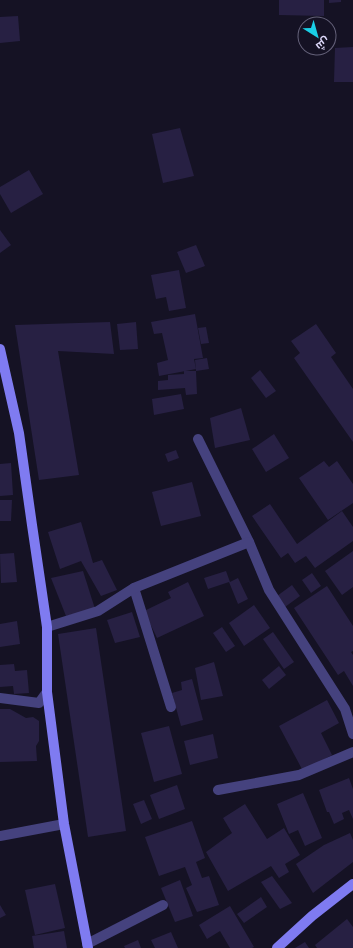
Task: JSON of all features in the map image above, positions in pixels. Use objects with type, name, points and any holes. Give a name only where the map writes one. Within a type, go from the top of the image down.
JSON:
[{"type":"main road","points":[[0,349],[18,434],[47,627],[47,692],[64,824],[87,946]]},
{"type":"main road","points":[[277,948],[312,916],[353,884]]},
{"type":"street","points":[[198,439],[249,542],[269,590],[345,708],[353,734]]},
{"type":"street","points":[[47,627],[98,611],[134,588],[249,542]]},
{"type":"street","points":[[134,588],[171,707]]},
{"type":"street","points":[[0,698],[39,703],[47,692]]},
{"type":"street","points":[[218,790],[299,775],[353,752]]},
{"type":"street","points":[[0,836],[64,824]]},
{"type":"street","points":[[87,946],[163,905]]},
{"type":"building","points":[[279,0],[324,0],[324,16],[279,15]]},
{"type":"building","points":[[329,0],[341,0],[341,2],[329,3]]},
{"type":"building","points":[[18,16],[20,41],[0,43],[0,17]]},
{"type":"building","points":[[353,47],[353,82],[334,82],[335,56],[337,56],[337,48]]},
{"type":"building","points":[[180,128],[194,176],[163,183],[152,134]]},
{"type":"building","points":[[29,170],[43,194],[11,213],[0,194],[0,187]]},
{"type":"building","points":[[0,230],[11,245],[0,253]]},
{"type":"building","points":[[196,245],[205,266],[186,273],[177,252]]},
{"type":"building","points":[[179,270],[186,308],[169,311],[166,297],[156,299],[151,275]]},
{"type":"building","points":[[195,314],[203,358],[194,359],[196,369],[159,376],[157,363],[168,360],[162,333],[154,334],[151,322]]},
{"type":"building","points":[[110,322],[114,354],[58,351],[79,475],[39,480],[15,325]]},
{"type":"building","points":[[136,322],[138,349],[120,350],[117,324]]},
{"type":"building","points":[[316,324],[336,353],[331,357],[353,389],[353,442],[294,358],[300,353],[291,341]]},
{"type":"building","points":[[206,327],[209,343],[201,344],[198,328]]},
{"type":"building","points":[[207,358],[209,369],[196,371],[195,360]]},
{"type":"building","points":[[260,370],[276,391],[266,398],[251,378]]},
{"type":"building","points":[[184,371],[196,371],[197,394],[186,395],[185,388],[158,390],[158,381],[168,380],[168,375],[184,374]]},
{"type":"building","points":[[181,394],[184,409],[154,415],[152,399]]},
{"type":"building","points":[[241,408],[250,440],[215,448],[210,418]]},
{"type":"building","points":[[274,434],[289,458],[266,472],[252,449]]},
{"type":"building","points":[[176,450],[179,458],[168,462],[165,454]]},
{"type":"building","points":[[324,461],[329,467],[337,461],[353,484],[353,503],[328,520],[299,478]]},
{"type":"building","points":[[11,463],[13,495],[0,496],[0,464]]},
{"type":"building","points":[[192,482],[201,516],[161,526],[152,492]]},
{"type":"building","points":[[0,500],[12,500],[11,521],[0,521]]},
{"type":"building","points":[[270,504],[297,544],[342,511],[353,527],[353,541],[315,568],[306,556],[295,563],[288,553],[281,558],[252,516]]},
{"type":"building","points":[[81,522],[93,563],[102,560],[117,590],[101,596],[81,561],[60,569],[48,532]]},
{"type":"building","points":[[353,551],[353,587],[342,595],[325,571]]},
{"type":"building","points":[[14,553],[17,582],[1,583],[0,554]]},
{"type":"building","points":[[83,571],[95,609],[66,616],[51,578]]},
{"type":"building","points":[[226,571],[230,582],[238,578],[248,599],[238,604],[229,582],[208,589],[204,578]]},
{"type":"building","points":[[312,573],[321,586],[311,593],[302,580]]},
{"type":"building","points":[[188,582],[204,616],[157,638],[144,611],[171,598],[168,592]]},
{"type":"building","points":[[292,585],[300,596],[285,607],[277,596]]},
{"type":"building","points":[[327,586],[353,626],[353,651],[351,652],[353,655],[353,686],[344,671],[338,675],[294,608]]},
{"type":"building","points":[[254,605],[270,628],[244,646],[229,623]]},
{"type":"building","points":[[132,612],[140,637],[115,643],[107,620]]},
{"type":"building","points":[[17,621],[20,644],[0,647],[0,624]]},
{"type":"building","points":[[222,627],[235,646],[226,652],[213,633]]},
{"type":"building","points":[[96,628],[126,831],[88,837],[58,634]]},
{"type":"building","points":[[273,632],[294,662],[284,669],[263,639]]},
{"type":"building","points":[[214,662],[223,696],[201,700],[195,668]]},
{"type":"building","points":[[14,664],[15,671],[27,670],[29,693],[14,694],[13,686],[0,687],[0,665]]},
{"type":"building","points":[[279,666],[286,675],[269,689],[262,680]]},
{"type":"building","points":[[192,679],[203,720],[181,726],[172,693],[182,690],[181,682]]},
{"type":"building","points":[[327,700],[339,723],[321,733],[332,755],[303,771],[279,726]]},
{"type":"building","points":[[0,709],[10,709],[26,718],[33,717],[39,721],[39,741],[36,746],[37,761],[0,762]]},
{"type":"building","points":[[169,726],[182,774],[154,782],[141,733]]},
{"type":"building","points":[[213,734],[218,758],[190,765],[184,741]]},
{"type":"building","points":[[349,778],[353,789],[353,819],[349,810],[342,813],[344,819],[334,824],[329,812],[327,812],[319,790]]},
{"type":"building","points":[[177,785],[185,809],[159,819],[150,795]]},
{"type":"building","points":[[303,793],[322,838],[305,846],[298,830],[289,834],[277,804]]},
{"type":"building","points":[[144,800],[152,819],[141,824],[133,804]]},
{"type":"building","points":[[245,804],[267,839],[284,828],[300,855],[285,864],[289,872],[279,878],[271,866],[228,891],[206,852],[232,833],[223,818]]},
{"type":"building","points":[[192,821],[205,858],[196,862],[202,878],[209,876],[219,905],[197,912],[186,888],[192,885],[185,867],[159,876],[145,837]]},
{"type":"building","points":[[350,833],[353,840],[353,862],[313,893],[296,864],[324,845]]},
{"type":"building","points":[[272,876],[292,903],[280,909],[261,882]]},
{"type":"building","points":[[180,880],[193,916],[175,922],[161,888]]},
{"type":"building","points":[[55,884],[65,928],[35,935],[25,890]]},
{"type":"building","points":[[261,897],[267,907],[244,923],[237,914]]},
{"type":"building","points":[[0,905],[6,915],[0,918]]},
{"type":"building","points":[[230,906],[254,947],[230,948],[220,931],[207,939],[199,925]]},
{"type":"building","points":[[347,919],[353,927],[353,948],[317,948],[315,945]]},
{"type":"building","points":[[64,931],[67,948],[34,948],[32,936]]},
{"type":"building","points":[[171,932],[178,948],[155,948],[151,940]]},
{"type":"building","points":[[138,940],[141,948],[125,948],[124,946]]},
{"type":"building","points":[[305,942],[309,948],[295,948]]}]
